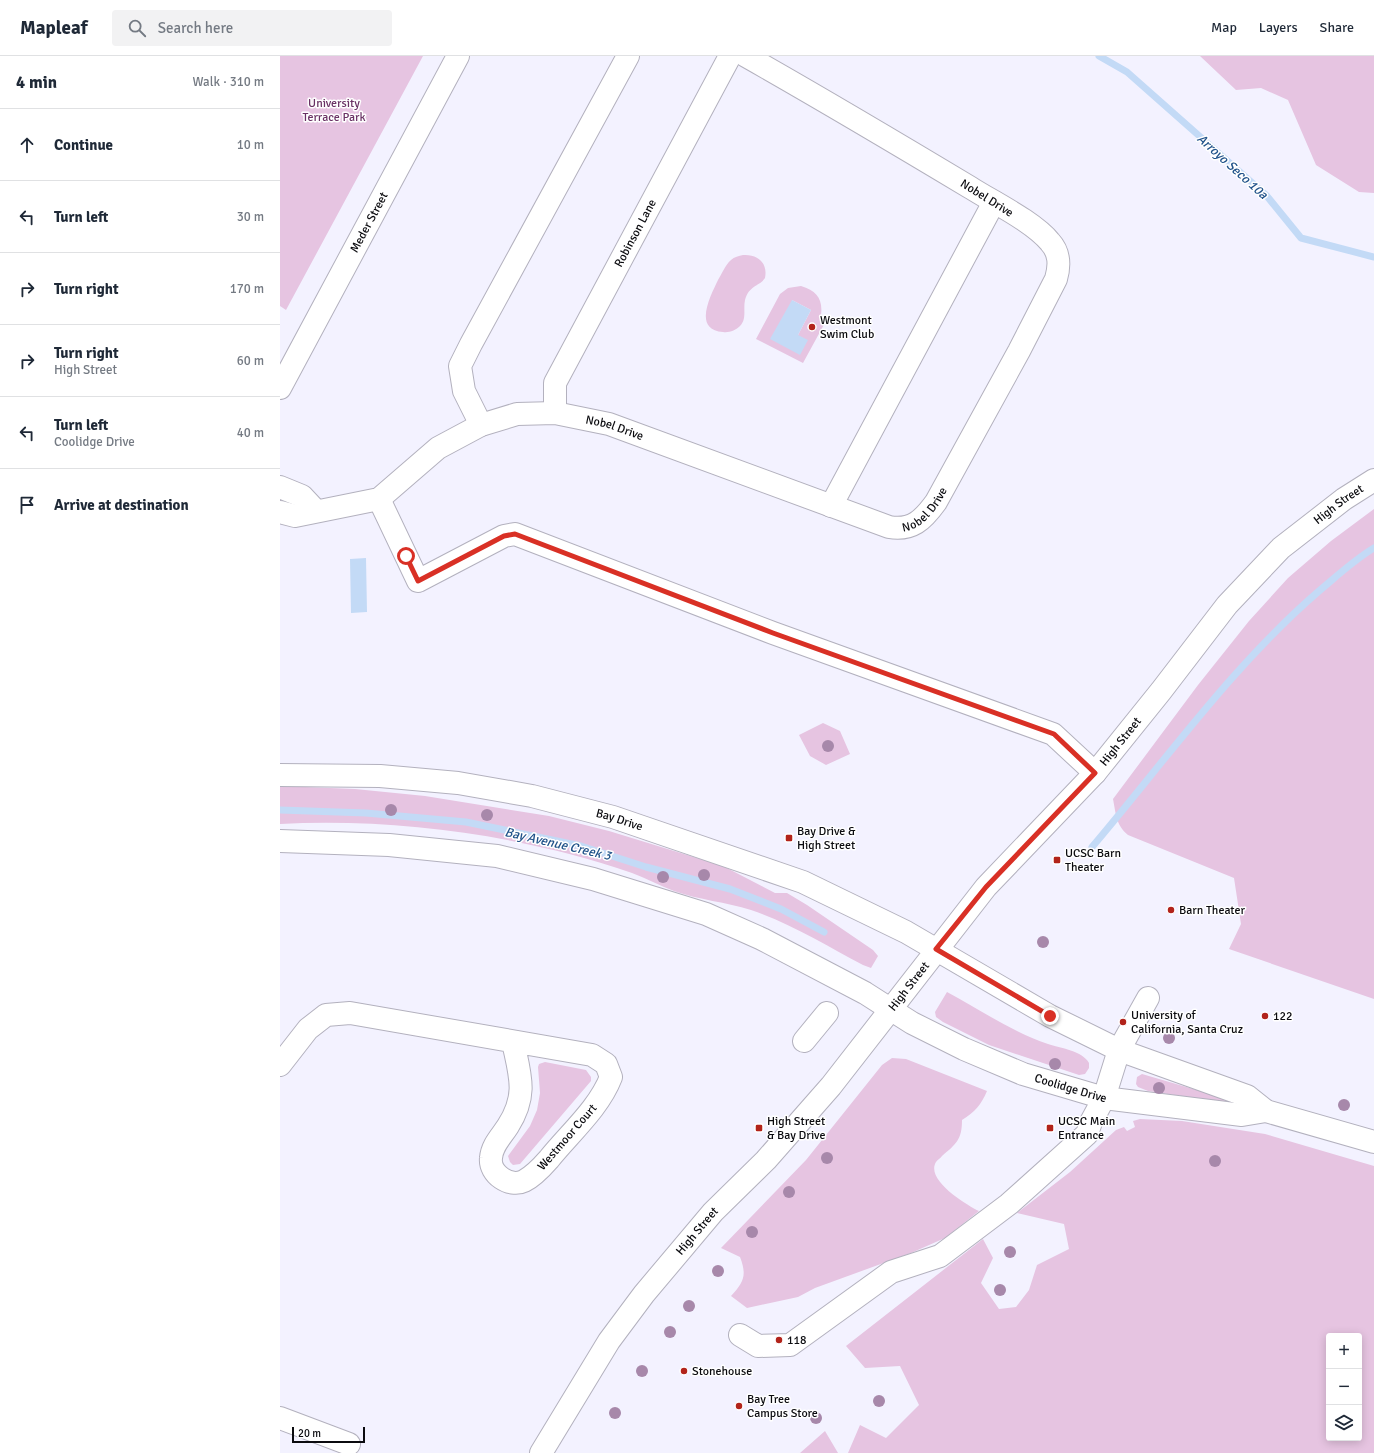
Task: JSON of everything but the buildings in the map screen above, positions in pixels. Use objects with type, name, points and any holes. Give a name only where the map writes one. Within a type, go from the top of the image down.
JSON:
[{"type":"street","name":"Meder Street","points":[[280,388],[458,56]]},
{"type":"street","points":[[481,425],[464,391],[460,366],[628,56]]},
{"type":"street","name":"Robinson Lane","points":[[555,413],[555,384],[730,56]]},
{"type":"street","name":"Nobel Drive","points":[[379,499],[438,448],[481,425],[517,414],[555,413],[609,424],[875,523],[900,529],[924,518],[936,502],[1019,351],[1056,279],[1059,269],[1059,259],[1053,246],[1041,232],[994,202],[746,56]]},
{"type":"street","points":[[831,506],[994,202]]},
{"type":"street","name":"High Street","points":[[541,1453],[609,1341],[644,1294],[713,1212],[766,1160],[802,1120],[986,887],[1095,773],[1161,692],[1227,606],[1276,554],[1344,499],[1374,480]]},
{"type":"street","points":[[280,487],[302,496],[316,511]]},
{"type":"street","points":[[280,512],[295,516],[379,499],[418,581],[504,536],[515,534],[773,633],[1054,734],[1095,773]]},
{"type":"street","name":"Bay Drive","points":[[280,775],[380,776],[458,783],[532,796],[612,817],[803,882],[906,932],[936,949]]},
{"type":"street","points":[[280,841],[389,845],[497,856],[593,879],[706,914],[762,939],[865,993],[890,1010]]},
{"type":"street","name":"Coolidge Drive","points":[[936,949],[1050,1016],[1119,1050],[1247,1096],[1266,1111],[1374,1142]]},
{"type":"street","points":[[740,1335],[758,1346],[790,1345],[891,1272],[940,1256],[1009,1204],[1087,1134],[1091,1122],[1104,1098],[1119,1050],[1148,998]]},
{"type":"street","name":"Coolidge Drive","points":[[890,1010],[912,1023],[964,1049],[1023,1074],[1104,1098],[1242,1115],[1266,1111]]},
{"type":"street","name":"Westmoor Court","points":[[280,1064],[308,1029],[326,1015],[350,1013],[592,1055],[606,1064],[611,1077],[605,1093],[538,1171],[524,1182],[512,1183],[500,1177],[493,1169],[491,1159],[494,1146],[519,1107],[521,1082],[512,1042]]},
{"type":"street","points":[[804,1041],[827,1013]]},
{"type":"street","points":[[280,1418],[349,1444]]},
{"type":"green space","name":"University Terrace Park","points":[[280,56],[423,56],[286,310],[280,306]]},
{"type":"green space","points":[[1200,56],[1374,56],[1374,193],[1359,192],[1316,165],[1288,100],[1261,88],[1236,90]]},
{"type":"green space","points":[[743,255],[753,256],[761,260],[765,268],[765,278],[749,291],[744,303],[743,320],[740,326],[728,332],[714,330],[708,325],[706,319],[706,311],[711,294],[729,262],[734,258]]},
{"type":"green space","name":"Westmont Swim Club","points":[[801,286],[815,293],[820,300],[821,315],[827,319],[803,363],[756,339],[780,294],[788,288]],"holes":[[[792,300],[811,310],[798,335]]]},
{"type":"green space","points":[[1374,509],[1374,999],[1229,949],[1241,924],[1234,878],[1128,835],[1119,823],[1113,799],[1198,685],[1249,621],[1288,578],[1331,541]]},
{"type":"green space","points":[[823,723],[840,731],[850,754],[826,765],[810,756],[799,735]]},
{"type":"green space","points":[[280,786],[355,789],[425,796],[549,816],[609,831],[723,866],[775,893],[787,893],[873,950],[878,956],[871,968],[766,915],[742,907],[683,894],[632,873],[547,848],[503,839],[413,827],[324,823],[280,824]]},
{"type":"green space","points":[[947,992],[1023,1034],[1077,1053],[1086,1059],[1089,1063],[1089,1068],[1085,1074],[1079,1075],[989,1045],[943,1022],[936,1017],[935,1012]]},
{"type":"green space","points":[[892,1058],[906,1059],[987,1091],[977,1108],[962,1120],[961,1132],[957,1141],[937,1161],[934,1169],[936,1176],[949,1191],[957,1198],[979,1211],[945,1238],[911,1253],[815,1288],[798,1297],[747,1308],[731,1296],[739,1287],[744,1274],[740,1257],[721,1248],[806,1160],[882,1065]]},
{"type":"green space","points":[[545,1062],[586,1070],[591,1077],[591,1081],[520,1164],[513,1165],[508,1156],[530,1126],[537,1110],[540,1093],[538,1067],[539,1064]]},
{"type":"green space","points":[[1142,1074],[1241,1103],[1241,1105],[1148,1091],[1138,1087],[1136,1084],[1137,1077]]},
{"type":"green space","points":[[1140,1119],[1182,1121],[1265,1134],[1374,1166],[1374,1453],[848,1453],[860,1425],[886,1438],[919,1405],[900,1366],[865,1368],[846,1346],[983,1239],[993,1258],[981,1283],[999,1309],[1016,1307],[1029,1290],[1037,1265],[1069,1249],[1064,1224],[1017,1213],[1070,1172],[1116,1130],[1124,1127],[1127,1131],[1135,1127],[1133,1121]]},
{"type":"green space","points":[[825,1431],[838,1453],[800,1453]]},
{"type":"water","points":[[792,300],[811,310],[798,335],[808,340],[800,355],[770,339]]},
{"type":"water","points":[[366,558],[367,612],[351,613],[350,559]]},
{"type":"waterway","name":"Arroyo Seco 10a","points":[[1099,56],[1127,72],[1266,195],[1301,238],[1374,257]]},
{"type":"waterway","points":[[1092,847],[1201,714],[1257,650],[1319,591],[1374,548]]},
{"type":"waterway","name":"Bay Avenue Creek 3","points":[[280,810],[366,813],[466,822],[581,846],[646,867],[730,889],[781,909],[824,932]]},
{"type":"place","name":"Westmont Swim Club","points":[[812,327]]},
{"type":"place","name":"Bay Drive & High Street","points":[[789,838]]},
{"type":"place","name":"UCSC Barn Theater","points":[[1057,860]]},
{"type":"place","name":"Barn Theater","points":[[1171,910]]},
{"type":"place","name":"122","points":[[1265,1016]]},
{"type":"place","name":"University of California, Santa Cruz","points":[[1123,1022]]},
{"type":"place","name":"High Street & Bay Drive","points":[[759,1128]]},
{"type":"place","name":"UCSC Main Entrance","points":[[1050,1128]]},
{"type":"place","name":"118","points":[[779,1340]]},
{"type":"place","name":"Stonehouse","points":[[684,1371]]},
{"type":"place","name":"Bay Tree Campus Store","points":[[739,1406]]},
{"type":"route","points":[[406,556],[418,581],[504,536],[515,534],[773,633],[1054,734],[1095,773],[986,887],[936,949],[1050,1016]]}]
